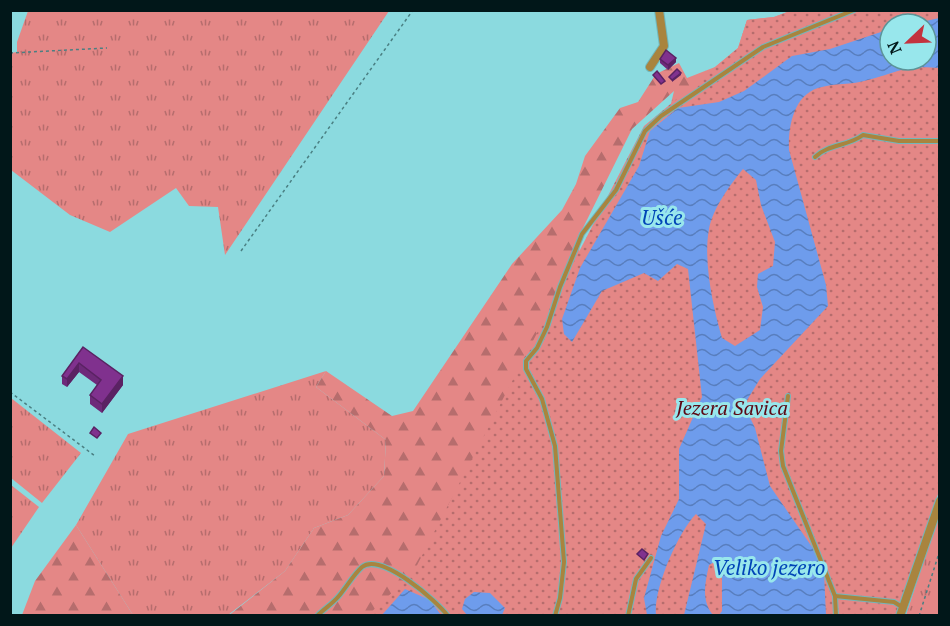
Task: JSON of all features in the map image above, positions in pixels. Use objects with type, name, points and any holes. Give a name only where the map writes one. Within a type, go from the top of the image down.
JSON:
[{"type":"street","points":[[650,67],[664,46],[659,10]]},
{"type":"street","points":[[902,611],[939,501]]},
{"type":"lane","points":[[555,615],[560,598],[564,562],[555,446],[543,399],[526,369],[526,361],[537,348],[547,327],[560,287],[582,234],[616,190],[645,131],[661,116],[763,47],[854,10]]},
{"type":"lane","points":[[815,157],[820,151],[855,142],[863,135],[872,134],[899,141],[939,141]]},
{"type":"lane","points":[[788,396],[781,451],[783,466],[835,596],[836,615]]},
{"type":"lane","points":[[628,615],[636,579],[651,558]]},
{"type":"lane","points":[[317,615],[338,597],[368,564],[389,568],[439,603],[448,615]]},
{"type":"lane","points":[[835,596],[894,602],[902,611]]},
{"type":"path","points":[[241,251],[413,10]]},
{"type":"path","points":[[10,53],[107,48]]},
{"type":"path","points":[[10,392],[95,456]]},
{"type":"path","points":[[919,615],[939,550]]},
{"type":"green space","points":[[28,10],[389,11],[225,255],[218,207],[189,206],[176,188],[110,232],[70,215],[11,170],[11,53],[17,52],[17,42]]},
{"type":"green space","points":[[790,11],[939,11],[878,12],[878,29],[668,116],[674,91],[632,129],[579,236],[580,268],[566,485],[381,615],[228,616],[285,571],[314,528],[348,515],[384,476],[386,440],[316,387],[326,371],[392,416],[413,411],[512,264],[562,210],[576,184],[585,156],[620,108],[638,102],[656,74],[679,63],[687,78],[715,67],[738,48],[747,20],[774,17]]},
{"type":"green space","name":"Jezera Savica","points":[[790,11],[939,11],[939,491],[898,615],[367,616],[413,573],[644,126],[738,48],[747,20],[774,17]]},
{"type":"green space","points":[[326,371],[316,387],[386,440],[384,476],[348,515],[314,528],[285,571],[228,615],[133,615],[76,525],[128,434]]},
{"type":"green space","points":[[11,398],[81,453],[42,503],[11,478]]},
{"type":"green space","points":[[11,485],[39,507],[11,548]]},
{"type":"green space","points":[[939,514],[939,615],[906,615],[908,609]]},
{"type":"green space","points":[[76,525],[133,615],[22,615],[35,581]]},
{"type":"water","name":"Ušće","points":[[938,18],[939,18],[939,68]]},
{"type":"water","name":"Ušće","points":[[878,33],[878,72],[895,72],[862,82],[818,88],[810,92],[798,105],[791,123],[789,150],[826,285],[828,306],[760,379],[744,405],[755,428],[770,486],[812,547],[824,573],[826,615],[719,615],[722,611],[722,569],[718,560],[709,565],[705,585],[705,597],[713,615],[684,615],[706,524],[696,514],[682,534],[668,562],[658,591],[656,615],[647,615],[644,598],[661,536],[679,499],[679,449],[702,397],[688,269],[677,264],[658,281],[644,273],[602,291],[572,342],[564,334],[562,319],[580,268],[639,166],[650,131],[678,108],[719,102],[744,91],[792,56],[830,49]],"holes":[[[743,169],[756,180],[761,205],[775,242],[773,266],[758,274],[757,287],[763,307],[760,330],[735,346],[722,338],[715,312],[708,269],[709,229],[718,205]]]},
{"type":"water","points":[[405,589],[430,600],[441,615],[381,616]]},
{"type":"water","points":[[474,592],[490,593],[505,608],[502,615],[467,615],[462,609],[465,599]]},
{"type":"building","points":[[666,50],[676,58],[668,65],[660,59]]},
{"type":"building","points":[[677,69],[681,73],[672,80],[669,77]]},
{"type":"building","points":[[657,71],[665,81],[661,84],[653,75]]},
{"type":"building","points":[[83,347],[123,376],[102,404],[90,395],[101,380],[79,363],[67,379],[62,376]]},
{"type":"building","points":[[94,427],[101,433],[97,438],[90,433]]},
{"type":"building","points":[[642,549],[648,554],[644,560],[637,554]]},
{"type":"water label","name":"Veliko jezero","points":[[769,568]]}]
